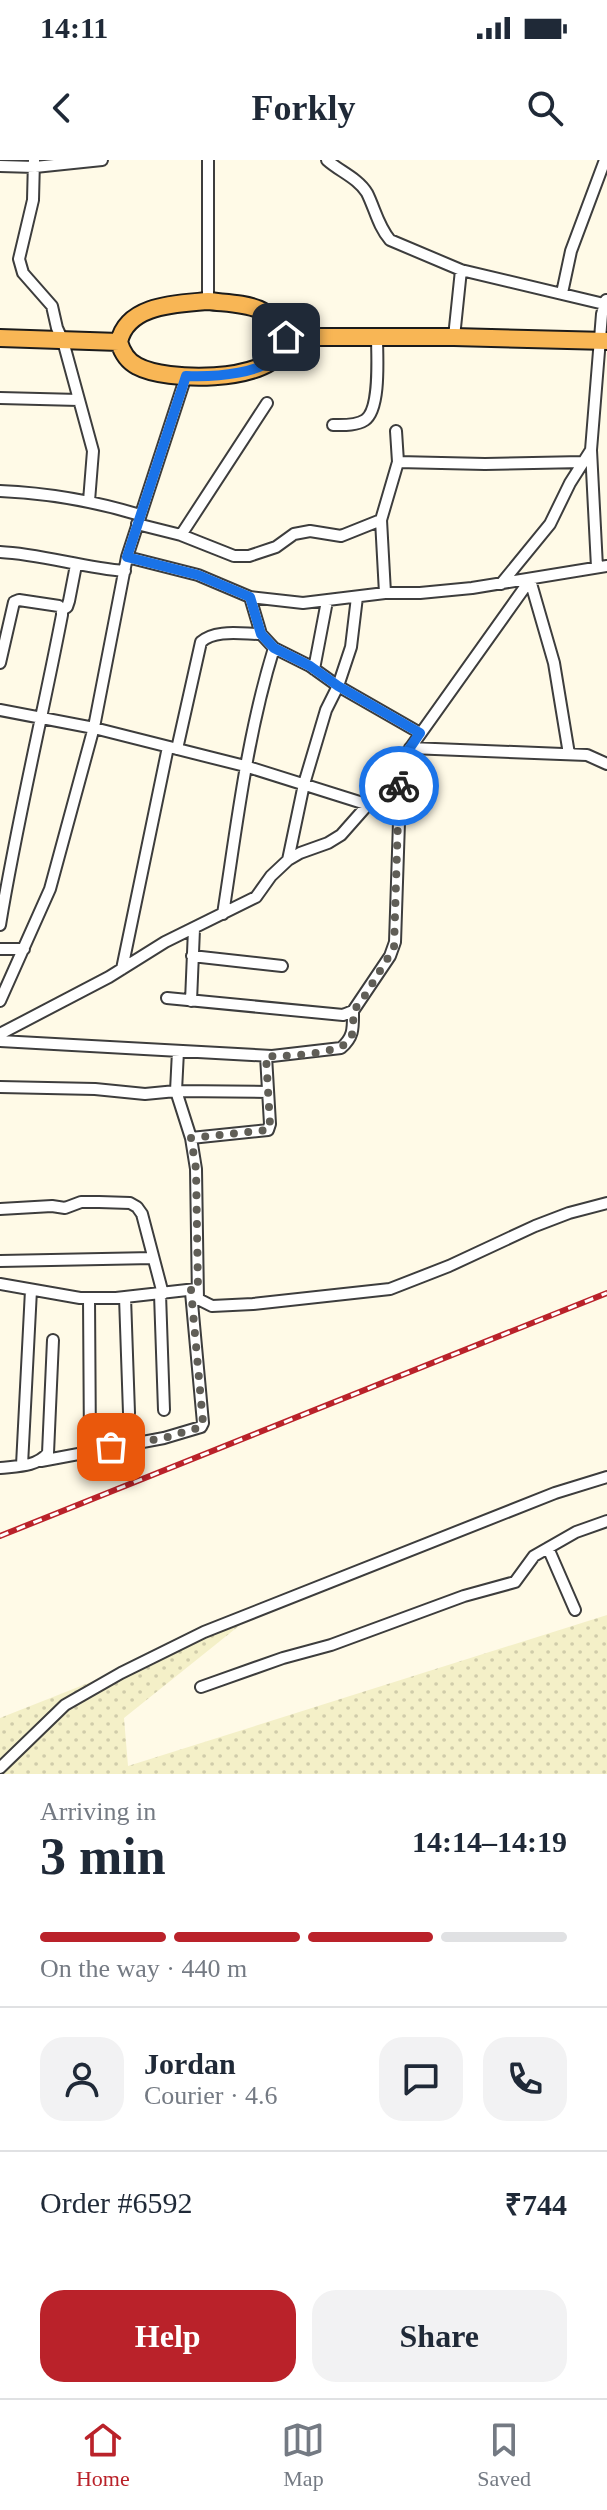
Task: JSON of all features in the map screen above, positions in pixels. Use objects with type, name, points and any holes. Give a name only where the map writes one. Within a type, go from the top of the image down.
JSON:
[{"type":"highway","points":[[208,301],[266,311],[279,323],[286,337],[282,350],[273,360],[258,367],[210,377],[157,373],[137,367],[128,360],[119,342],[126,324],[160,306],[208,301]]},
{"type":"highway","points":[[286,337],[603,341]]},
{"type":"highway","points":[[0,338],[119,342]]},
{"type":"street","points":[[0,166],[102,160]]},
{"type":"street","points":[[208,160],[208,301]]},
{"type":"street","points":[[127,557],[198,575],[250,597],[286,602],[327,601],[501,584],[602,566],[591,450],[606,301],[461,270],[390,240],[382,231],[367,193],[327,160]]},
{"type":"street","points":[[562,293],[571,251],[605,160]]},
{"type":"street","points":[[35,163],[33,200],[19,259],[23,273],[52,306],[63,341],[93,451],[89,501]]},
{"type":"street","points":[[454,337],[461,270]]},
{"type":"street","points":[[333,425],[354,424],[371,414],[375,400],[377,337]]},
{"type":"street","points":[[0,1001],[50,889],[94,728],[127,557],[186,376]]},
{"type":"street","points":[[0,398],[79,400]]},
{"type":"street","points":[[181,535],[267,403]]},
{"type":"street","points":[[385,593],[381,520],[398,462],[396,431]]},
{"type":"street","points":[[501,584],[550,524],[591,450]]},
{"type":"street","points":[[398,462],[583,462]]},
{"type":"street","points":[[0,491],[34,492],[89,501],[225,553],[249,556],[276,547],[294,534],[310,531],[341,536],[381,520]]},
{"type":"street","points":[[0,552],[125,571]]},
{"type":"street","points":[[0,925],[20,807],[42,718],[62,610],[69,601],[76,565]]},
{"type":"street","points":[[0,1034],[122,969],[165,942],[256,897],[288,860],[341,835],[369,805],[530,580]]},
{"type":"street","points":[[530,580],[554,663],[569,754]]},
{"type":"street","points":[[250,597],[261,634],[274,648],[420,733]]},
{"type":"street","points":[[288,860],[304,784],[326,710],[351,647],[357,597]]},
{"type":"street","points":[[0,663],[14,602],[19,600],[59,606],[62,610]]},
{"type":"street","points":[[314,669],[327,601]]},
{"type":"street","points":[[122,969],[201,642],[218,634],[261,634]]},
{"type":"street","points":[[223,914],[245,766],[261,689],[274,648]]},
{"type":"street","points":[[0,710],[94,728],[245,766],[369,805]]},
{"type":"street","points":[[410,748],[587,755],[607,764]]},
{"type":"street","points":[[167,998],[343,1015],[353,1011],[390,956],[395,942],[401,761]]},
{"type":"street","points":[[191,1001],[194,929]]},
{"type":"street","points":[[0,949],[24,949]]},
{"type":"street","points":[[192,956],[282,966]]},
{"type":"street","points":[[0,1041],[266,1056],[315,1052],[341,1048],[350,1041],[353,1011]]},
{"type":"street","points":[[0,1468],[164,1438],[201,1427],[203,1423],[195,1290],[196,1169],[191,1138],[176,1091],[178,1051]]},
{"type":"street","points":[[191,1138],[268,1130],[266,1056]]},
{"type":"street","points":[[0,1087],[95,1089],[145,1094],[176,1091],[268,1092]]},
{"type":"street","points":[[0,1209],[65,1208],[90,1202],[130,1203],[137,1207],[142,1214],[162,1294],[164,1410]]},
{"type":"street","points":[[195,1290],[198,1299],[212,1306],[390,1289],[449,1266],[535,1226],[607,1203]]},
{"type":"street","points":[[0,1261],[153,1258]]},
{"type":"street","points":[[0,1284],[89,1298],[195,1290]]},
{"type":"street","points":[[22,1465],[31,1290]]},
{"type":"street","points":[[125,1297],[129,1413]]},
{"type":"street","points":[[89,1298],[90,1450]]},
{"type":"street","points":[[41,1461],[48,1453],[50,1436],[53,1340]]},
{"type":"street","points":[[0,1768],[65,1705],[204,1632],[555,1493],[607,1477]]},
{"type":"street","points":[[201,1687],[331,1645],[464,1596],[515,1582],[534,1556],[576,1532],[607,1521]]},
{"type":"street","points":[[548,1548],[575,1610]]},
{"type":"shaded area","points":[[607,1615],[607,1774],[0,1774],[0,1718],[245,1621],[124,1718],[128,1766]]},
{"type":"railway","points":[[0,1536],[607,1293]]},
{"type":"way so far","points":[[111,1447],[164,1438],[197,1429],[203,1423],[191,1290],[198,1289],[196,1169],[191,1138],[268,1130],[266,1056],[341,1048],[350,1041],[353,1011],[394,948],[399,786]]},
{"type":"route","points":[[286,337],[282,350],[273,360],[258,367],[210,377],[186,376],[127,557],[198,575],[250,597],[261,634],[274,648],[310,666],[338,686],[420,733],[401,761],[399,786]]}]
